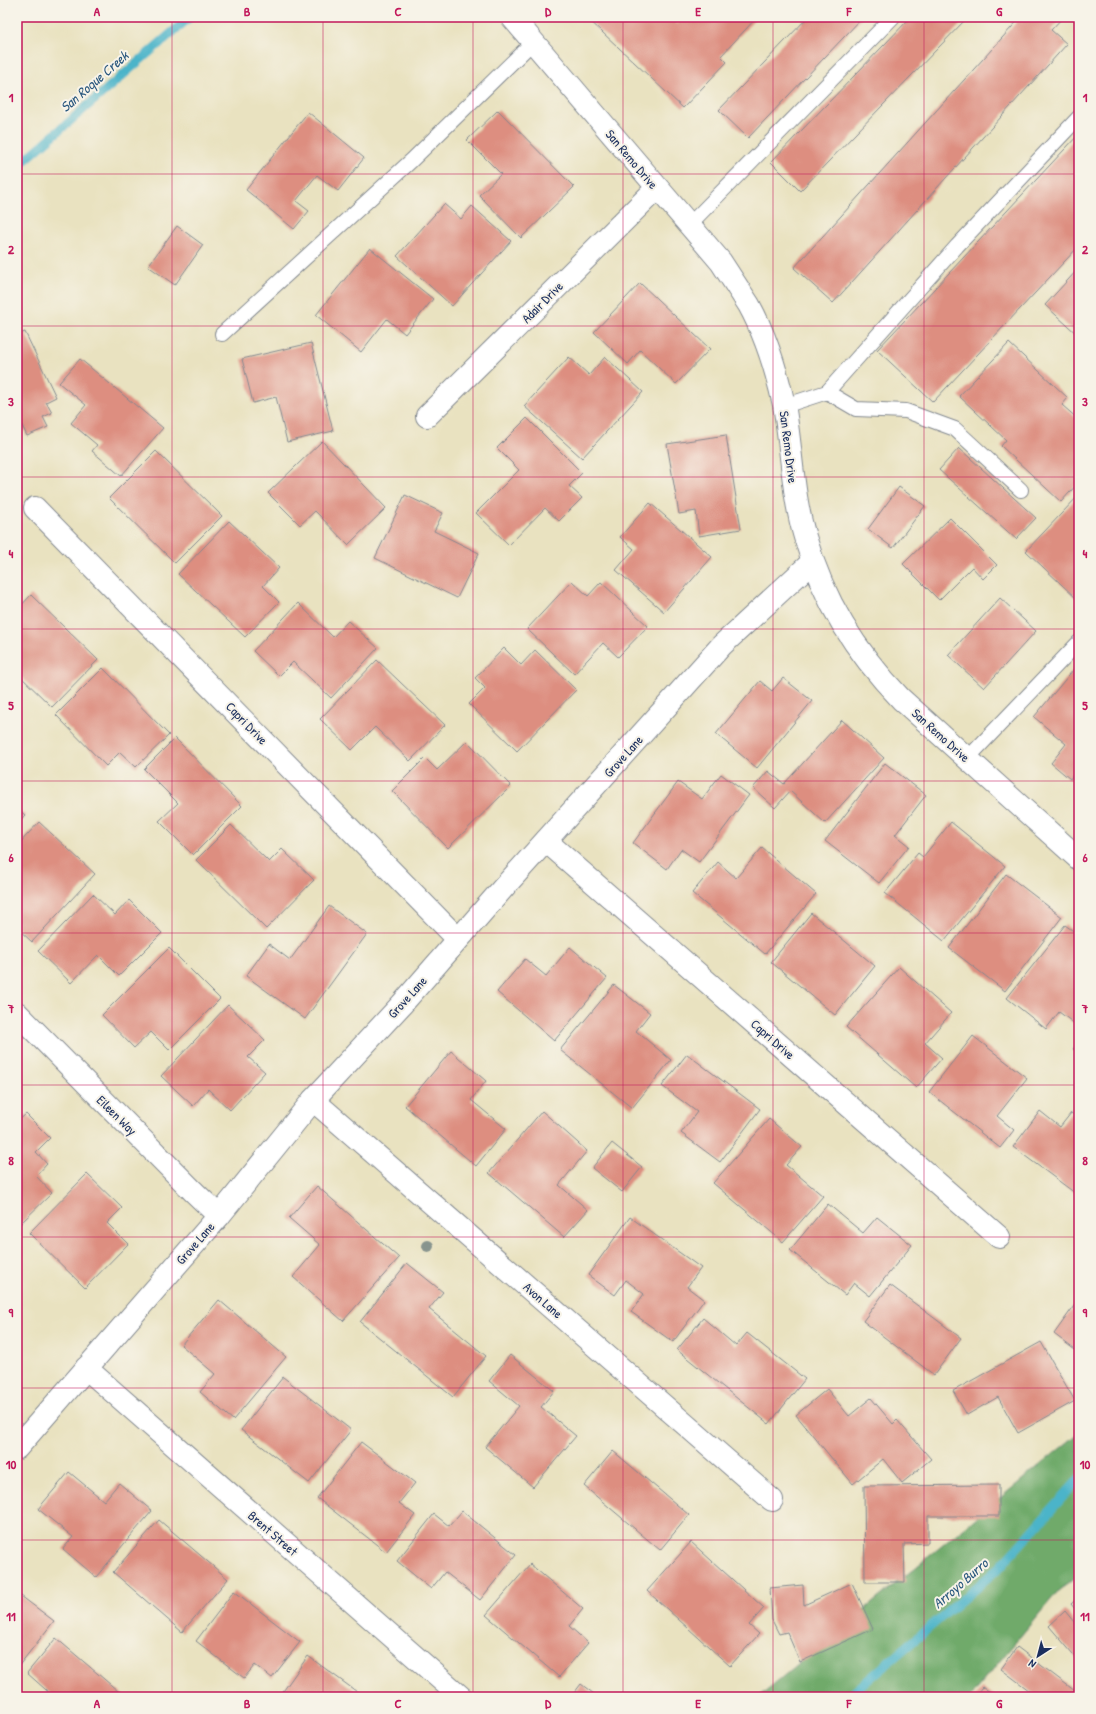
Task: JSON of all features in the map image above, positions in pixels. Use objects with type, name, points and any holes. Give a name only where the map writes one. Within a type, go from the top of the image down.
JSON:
[{"type":"street","name":"San Remo Drive","points":[[512,17],[721,262],[750,306],[770,354],[784,406],[794,491],[812,562],[835,611],[854,643],[876,672],[901,699],[1079,860]]},
{"type":"street","name":"Adair Drive","points":[[427,416],[657,188]]},
{"type":"street","name":"Capri Drive","points":[[35,508],[458,939]]},
{"type":"street","name":"Grove Lane","points":[[17,1448],[219,1216],[313,1100],[402,1004],[458,939],[722,645],[812,562]]},
{"type":"street","name":"Capri Drive","points":[[546,841],[999,1237]]},
{"type":"street","name":"Eileen Way","points":[[17,1013],[192,1191],[219,1216]]},
{"type":"street","name":"Avon Lane","points":[[313,1100],[772,1500]]},
{"type":"street","name":"Brent Street","points":[[86,1368],[461,1697]]},
{"type":"lane","points":[[689,225],[893,17]]},
{"type":"lane","points":[[222,334],[411,161],[533,42]]},
{"type":"lane","points":[[784,406],[827,392],[958,246],[1079,116]]},
{"type":"lane","points":[[827,392],[856,408],[906,411],[955,429],[1021,490]]},
{"type":"lane","points":[[967,759],[1079,642]]},
{"type":"green space","points":[[1079,1433],[1079,1576],[1059,1590],[970,1697],[758,1697]]},
{"type":"building","points":[[586,17],[670,17],[677,24],[683,17],[757,17],[721,56],[727,62],[683,108]]},
{"type":"building","points":[[808,17],[863,17],[748,138],[719,110]]},
{"type":"building","points":[[911,17],[964,17],[966,19],[800,191],[771,162]]},
{"type":"building","points":[[1021,17],[1063,17],[1051,30],[1067,44],[833,303],[794,268]]},
{"type":"building","points":[[498,110],[574,187],[521,238],[479,195],[501,174],[467,140]]},
{"type":"building","points":[[308,112],[364,158],[338,191],[317,175],[296,201],[309,211],[294,229],[246,190]]},
{"type":"building","points":[[1079,134],[1079,246],[933,402],[877,350]]},
{"type":"building","points":[[444,204],[461,219],[472,206],[511,241],[452,306],[397,256]]},
{"type":"building","points":[[177,226],[203,245],[175,285],[148,266]]},
{"type":"building","points":[[370,248],[433,299],[405,334],[387,319],[361,352],[316,315]]},
{"type":"building","points":[[1079,268],[1079,336],[1045,305]]},
{"type":"building","points":[[640,283],[710,349],[676,384],[640,350],[628,364],[594,332]]},
{"type":"building","points":[[25,332],[56,397],[46,402],[52,413],[43,417],[48,427],[27,436],[17,415],[17,335]]},
{"type":"building","points":[[311,343],[333,431],[287,442],[276,397],[253,403],[242,359]]},
{"type":"building","points":[[1009,343],[1068,398],[1062,405],[1079,420],[1079,482],[1061,502],[1001,446],[1006,440],[959,396]]},
{"type":"building","points":[[569,357],[589,375],[605,357],[643,392],[582,458],[524,406]]},
{"type":"building","points":[[80,359],[163,428],[121,476],[92,451],[97,445],[71,423],[86,405],[59,383]]},
{"type":"building","points":[[527,418],[582,473],[569,486],[582,498],[559,521],[545,508],[509,545],[476,513],[519,470],[497,448]]},
{"type":"building","points":[[726,435],[741,529],[699,536],[696,511],[679,514],[667,444]]},
{"type":"building","points":[[322,441],[386,508],[348,545],[315,511],[300,525],[268,493]]},
{"type":"building","points":[[959,448],[1036,518],[1016,539],[939,470]]},
{"type":"building","points":[[156,451],[222,516],[175,563],[109,498]]},
{"type":"building","points":[[899,487],[925,506],[893,548],[868,529]]},
{"type":"building","points":[[405,495],[443,513],[434,531],[479,553],[457,598],[375,558]]},
{"type":"building","points":[[1079,495],[1079,599],[1078,600],[1026,551]]},
{"type":"building","points":[[650,503],[712,557],[664,612],[616,570],[634,549],[620,537]]},
{"type":"building","points":[[950,518],[997,565],[983,579],[972,567],[939,600],[903,564]]},
{"type":"building","points":[[229,521],[279,568],[263,586],[279,602],[245,637],[178,574]]},
{"type":"building","points":[[572,581],[588,596],[601,582],[648,626],[618,657],[603,643],[574,674],[527,629]]},
{"type":"building","points":[[31,595],[98,660],[52,707],[17,673],[17,610]]},
{"type":"building","points":[[1000,598],[1036,631],[984,688],[948,655]]},
{"type":"building","points":[[298,603],[333,637],[348,621],[378,648],[331,698],[293,662],[279,676],[253,651]]},
{"type":"building","points":[[504,648],[521,665],[535,650],[576,690],[517,751],[469,704],[485,688],[475,678]]},
{"type":"building","points":[[377,660],[445,725],[410,761],[375,727],[352,750],[320,719]]},
{"type":"building","points":[[1079,663],[1079,768],[1070,779],[1051,763],[1066,744],[1034,717]]},
{"type":"building","points":[[103,668],[169,735],[136,767],[120,752],[106,766],[56,715]]},
{"type":"building","points":[[783,678],[812,701],[757,768],[716,734],[760,681],[772,691]]},
{"type":"building","points":[[842,720],[884,758],[825,823],[790,791],[775,808],[753,788],[768,771],[784,784]]},
{"type":"building","points":[[175,738],[242,806],[193,855],[159,821],[178,803],[144,769]]},
{"type":"building","points":[[467,741],[511,786],[448,848],[392,791],[425,758],[437,770]]},
{"type":"building","points":[[885,763],[926,795],[895,835],[909,846],[879,883],[825,841]]},
{"type":"building","points":[[721,774],[749,795],[699,862],[681,849],[667,869],[633,843],[678,782],[702,799]]},
{"type":"building","points":[[1079,779],[1079,789],[1074,785]]},
{"type":"building","points":[[17,808],[25,815],[17,824]]},
{"type":"building","points":[[39,822],[95,874],[32,942],[17,928],[17,846]]},
{"type":"building","points":[[951,822],[1005,866],[944,941],[885,893],[918,853],[923,857]]},
{"type":"building","points":[[231,825],[269,862],[282,849],[314,880],[266,929],[196,860]]},
{"type":"building","points":[[762,848],[816,894],[765,954],[692,893],[718,862],[736,878]]},
{"type":"building","points":[[1006,874],[1062,917],[1005,991],[949,948]]},
{"type":"building","points":[[93,894],[115,915],[129,900],[162,933],[119,976],[98,955],[71,983],[38,951]]},
{"type":"building","points":[[329,906],[367,934],[305,1019],[246,976],[269,944],[290,960]]},
{"type":"building","points":[[811,913],[875,966],[835,1015],[771,962]]},
{"type":"building","points":[[1065,925],[1079,935],[1079,1027],[1059,1012],[1046,1029],[1007,998]]},
{"type":"building","points":[[570,947],[607,978],[554,1041],[497,992],[525,959],[546,976]]},
{"type":"building","points":[[169,948],[220,999],[169,1050],[151,1032],[134,1048],[102,1015]]},
{"type":"building","points":[[899,967],[951,1013],[925,1043],[942,1058],[916,1088],[846,1027]]},
{"type":"building","points":[[614,985],[650,1013],[636,1031],[671,1060],[632,1108],[560,1050]]},
{"type":"building","points":[[228,1005],[265,1040],[248,1057],[265,1072],[230,1110],[208,1089],[193,1106],[161,1076]]},
{"type":"building","points":[[973,1036],[1027,1078],[997,1116],[1014,1130],[1000,1148],[929,1092]]},
{"type":"building","points":[[1079,1042],[1079,1053],[1073,1049]]},
{"type":"building","points":[[451,1051],[486,1081],[471,1100],[506,1129],[476,1166],[405,1106]]},
{"type":"building","points":[[687,1054],[760,1109],[720,1162],[681,1133],[697,1112],[662,1086]]},
{"type":"building","points":[[542,1111],[587,1151],[559,1185],[588,1210],[564,1237],[489,1173]]},
{"type":"building","points":[[1040,1111],[1060,1127],[1071,1113],[1079,1118],[1079,1196],[1013,1147]]},
{"type":"building","points":[[26,1114],[50,1138],[36,1152],[47,1164],[36,1176],[52,1193],[20,1224],[17,1221],[17,1122]]},
{"type":"building","points":[[769,1119],[802,1147],[786,1165],[823,1196],[783,1242],[713,1183]]},
{"type":"building","points":[[612,1143],[642,1167],[622,1192],[592,1168]]},
{"type":"building","points":[[87,1174],[122,1208],[107,1223],[128,1244],[85,1288],[29,1233]]},
{"type":"building","points":[[317,1186],[399,1258],[343,1321],[293,1277],[320,1245],[289,1218]]},
{"type":"building","points":[[828,1204],[863,1233],[877,1217],[912,1245],[870,1296],[854,1283],[845,1295],[790,1250]]},
{"type":"building","points":[[630,1217],[701,1268],[687,1287],[704,1300],[673,1342],[631,1312],[644,1294],[626,1280],[615,1295],[588,1275]]},
{"type":"building","points":[[407,1263],[443,1292],[429,1309],[486,1356],[453,1397],[360,1322]]},
{"type":"building","points":[[890,1285],[961,1338],[934,1375],[863,1321]]},
{"type":"building","points":[[1079,1299],[1079,1353],[1054,1334]]},
{"type":"building","points":[[219,1300],[286,1357],[233,1420],[200,1392],[215,1374],[181,1345]]},
{"type":"building","points":[[703,1318],[736,1346],[747,1333],[805,1379],[769,1424],[677,1350]]},
{"type":"building","points":[[1041,1342],[1075,1401],[1018,1433],[998,1397],[967,1415],[953,1391]]},
{"type":"building","points":[[510,1355],[554,1391],[541,1407],[576,1436],[533,1487],[485,1447],[519,1406],[489,1381]]},
{"type":"building","points":[[283,1377],[351,1430],[309,1483],[241,1430]]},
{"type":"building","points":[[827,1389],[849,1416],[871,1398],[893,1424],[897,1420],[931,1459],[902,1483],[883,1459],[853,1484],[796,1415]]},
{"type":"building","points":[[361,1442],[415,1483],[399,1503],[415,1515],[386,1552],[317,1498]]},
{"type":"building","points":[[613,1451],[689,1515],[660,1550],[584,1486]]},
{"type":"building","points":[[69,1472],[104,1501],[119,1483],[152,1511],[96,1577],[63,1549],[73,1537],[38,1509]]},
{"type":"building","points":[[999,1485],[999,1516],[928,1516],[928,1543],[904,1544],[905,1582],[865,1582],[864,1486]]},
{"type":"building","points":[[462,1511],[516,1555],[480,1600],[445,1572],[431,1589],[397,1561],[434,1514],[449,1526]]},
{"type":"building","points":[[159,1520],[228,1579],[182,1632],[113,1572]]},
{"type":"building","points":[[691,1542],[764,1608],[749,1625],[759,1634],[730,1666],[647,1591]]},
{"type":"building","points":[[530,1564],[583,1609],[569,1626],[588,1643],[559,1677],[486,1615]]},
{"type":"building","points":[[852,1583],[873,1629],[800,1662],[787,1632],[779,1634],[772,1620],[770,1588],[803,1585],[804,1605]]},
{"type":"building","points":[[234,1591],[300,1642],[272,1678],[255,1665],[244,1678],[196,1641]]},
{"type":"building","points":[[17,1593],[54,1621],[17,1668]]},
{"type":"building","points":[[1079,1597],[1079,1614],[1071,1604]]},
{"type":"building","points":[[1065,1611],[1079,1628],[1079,1661],[1049,1626]]},
{"type":"building","points":[[56,1638],[125,1697],[54,1697],[27,1673]]},
{"type":"building","points":[[1017,1647],[1079,1694],[1079,1697],[1038,1697],[1001,1669]]},
{"type":"building","points":[[308,1656],[364,1697],[279,1697]]},
{"type":"building","points":[[581,1684],[598,1697],[571,1697]]},
{"type":"building","points":[[982,1687],[995,1697],[974,1697]]},
{"type":"waterway","name":"San Roque Creek","points":[[17,167],[190,17]]},
{"type":"waterway","name":"Arroyo Burro","points":[[848,1697],[1000,1567],[1079,1479]]}]
